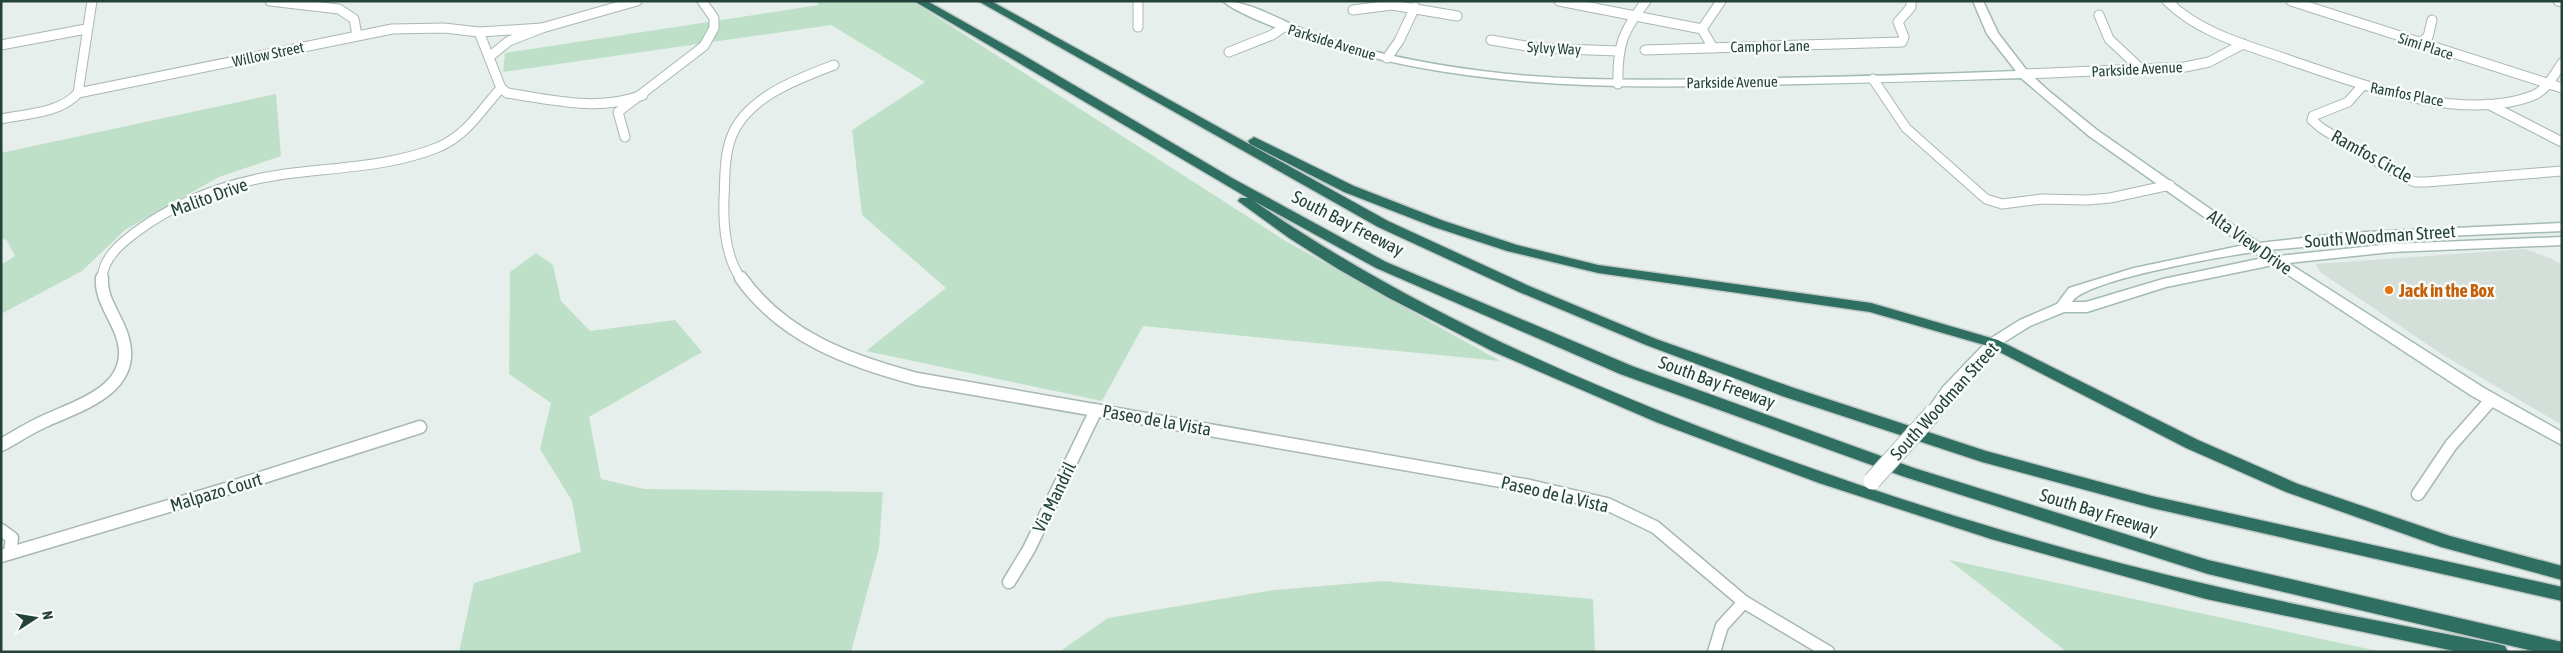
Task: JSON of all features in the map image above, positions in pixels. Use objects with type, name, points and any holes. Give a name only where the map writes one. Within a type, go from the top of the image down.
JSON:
[{"type":"highway","name":"South Bay Freeway","points":[[918,1],[1019,57],[1226,181],[1381,265],[1600,359],[1720,405],[1908,472],[2208,567],[2562,650]]},
{"type":"highway","name":"South Bay Freeway","points":[[983,1],[1383,224],[1524,289],[1651,342],[1715,366],[1982,456],[2152,502],[2562,594]]},
{"type":"highway","points":[[1119,78],[1349,189],[1439,224],[1512,248],[1598,269],[1871,308],[1994,343],[2192,444],[2292,488],[2447,542],[2562,573]]},
{"type":"highway","points":[[1226,181],[1245,201],[1320,252],[1405,303],[1549,372],[1722,442],[1866,487],[1984,532],[2218,594],[2498,652]]},
{"type":"main road","name":"Parkside Avenue","points":[[1228,1],[1284,27],[1353,50],[1387,58],[1508,79],[1618,84],[2024,74]]},
{"type":"main road","name":"Alta View Drive","points":[[1978,1],[1993,34],[2024,74],[2046,95],[2093,132],[2276,260],[2491,400],[2562,439]]},
{"type":"main road","name":"South Woodman Street","points":[[2062,307],[2071,293],[2110,279],[2196,257],[2257,247],[2375,234],[2562,227]]},
{"type":"main road","points":[[2531,228],[2555,241],[2562,252]]},
{"type":"main road","name":"South Woodman Street","points":[[1866,487],[1933,413],[1949,391],[1994,343],[2025,323],[2062,307],[2087,307],[2163,283],[2276,260],[2391,248],[2555,241]]},
{"type":"street","points":[[78,93],[86,29],[92,1]]},
{"type":"street","points":[[270,1],[285,5],[324,6],[345,11],[355,21],[357,35]]},
{"type":"street","name":"Willow Street","points":[[489,56],[509,41],[542,28],[637,1]]},
{"type":"street","points":[[625,137],[618,112],[643,95],[704,46],[715,32],[716,26],[710,8],[702,1]]},
{"type":"street","points":[[1138,1],[1138,27]]},
{"type":"street","points":[[1559,1],[1702,28]]},
{"type":"street","points":[[1618,84],[1617,51],[1619,40],[1646,1]]},
{"type":"street","points":[[1702,28],[1721,1]]},
{"type":"street","name":"Camphor Lane","points":[[1645,50],[1902,42],[1904,37],[1898,22],[1911,7],[1911,1]]},
{"type":"street","name":"Ramfos Place","points":[[2167,1],[2192,22],[2243,44],[2363,85],[2422,99],[2488,104],[2531,96],[2544,89],[2562,63]]},
{"type":"street","name":"Simi Place","points":[[2292,1],[2418,44],[2562,88]]},
{"type":"street","points":[[2558,1],[2562,2]]},
{"type":"street","points":[[1353,10],[1373,4],[1415,7],[1457,16]]},
{"type":"street","points":[[1387,58],[1399,41],[1415,7]]},
{"type":"street","points":[[2100,15],[2101,26],[2107,35],[2142,70]]},
{"type":"street","points":[[2418,44],[2428,37],[2432,20]]},
{"type":"street","points":[[1229,52],[1242,49],[1272,36],[1284,27]]},
{"type":"street","name":"Willow Street","points":[[1,119],[68,104],[75,99],[78,93],[357,35],[419,28],[464,29],[479,32],[542,28]]},
{"type":"street","points":[[1702,28],[1713,48]]},
{"type":"street","points":[[1,45],[86,29]]},
{"type":"street","points":[[479,32],[501,88],[507,93],[596,106],[618,104],[643,95]]},
{"type":"street","name":"Sylvy Way","points":[[1491,40],[1512,46],[1617,51]]},
{"type":"street","name":"Parkside Avenue","points":[[2024,74],[2142,70],[2203,64],[2243,44]]},
{"type":"street","name":"Paseo de la Vista","points":[[834,65],[799,79],[768,97],[741,120],[730,138],[726,162],[725,235],[732,261],[746,286],[767,310],[796,332],[830,351],[871,367],[918,379],[1530,486],[1607,504],[1655,527],[1744,602],[1828,652]]},
{"type":"street","points":[[1873,79],[1906,128],[1986,199],[2002,204],[2042,199],[2087,200],[2110,198],[2170,185]]},
{"type":"street","name":"Ramfos Circle","points":[[2363,85],[2357,97],[2313,116],[2312,120],[2321,128],[2401,176],[2415,182],[2426,182],[2562,171]]},
{"type":"street","name":"Malito Drive","points":[[1,445],[23,431],[98,396],[119,379],[125,361],[126,344],[100,281],[102,271],[116,250],[159,216],[204,195],[269,177],[372,166],[424,153],[468,130],[488,100],[501,88]]},
{"type":"street","points":[[2488,104],[2562,142]]},
{"type":"street","points":[[2418,494],[2450,445],[2491,400]]},
{"type":"street","name":"Via Mandril","points":[[1009,582],[1029,549],[1096,410]]},
{"type":"street","name":"Malpazo Court","points":[[6,555],[226,489],[420,427]]},
{"type":"street","points":[[1,530],[12,538],[6,555]]},
{"type":"street","points":[[1714,652],[1722,626],[1744,602]]},
{"type":"shaded area","points":[[2525,249],[2552,259],[2562,265],[2562,425],[2443,355],[2320,272],[2316,264]]},
{"type":"green space","points":[[816,1],[912,1],[1284,240],[1500,361],[1143,326],[1102,401],[866,351],[946,288],[862,215],[852,130],[925,82],[831,25],[503,72],[505,53],[819,5]]},
{"type":"green space","points":[[276,94],[281,156],[219,177],[125,230],[82,271],[1,314],[1,265],[15,256],[6,239],[1,240],[1,153]]},
{"type":"green space","points":[[536,253],[553,265],[561,301],[590,331],[675,320],[702,352],[589,417],[601,479],[644,489],[883,492],[879,548],[851,652],[459,652],[474,583],[581,552],[572,501],[540,449],[551,403],[509,374],[510,272]]},
{"type":"green space","points":[[1949,560],[2383,652],[2067,652]]},
{"type":"green space","points":[[1382,581],[1593,599],[1595,652],[1059,652],[1108,618],[1274,590]]},
{"type":"place","name":"Jack in the Box","points":[[2389,290]]}]
